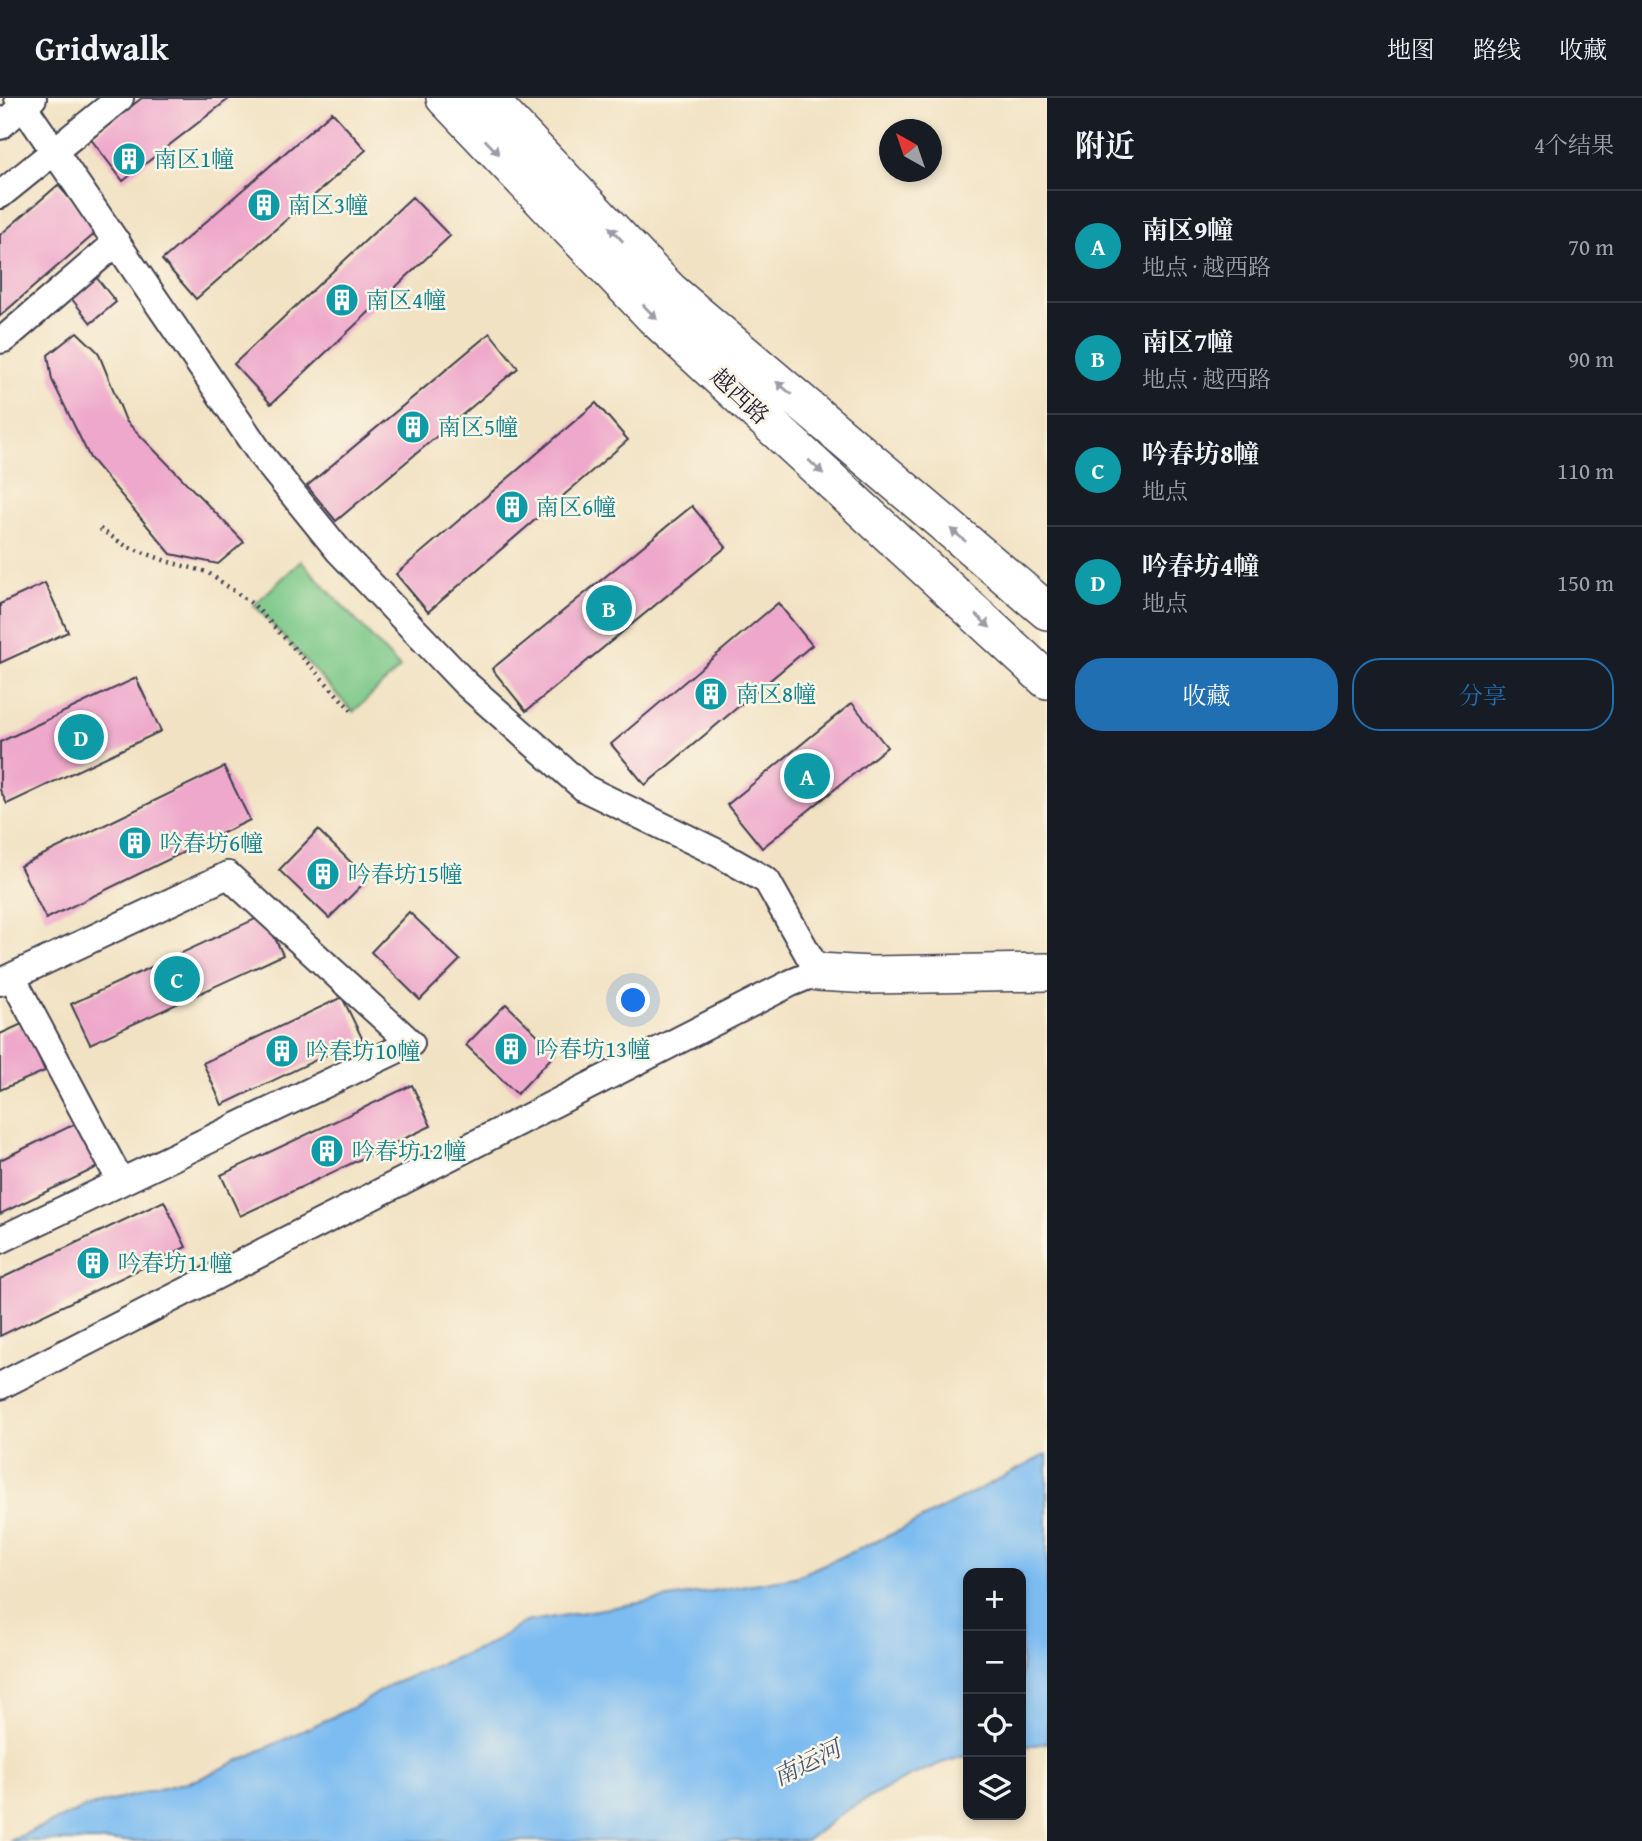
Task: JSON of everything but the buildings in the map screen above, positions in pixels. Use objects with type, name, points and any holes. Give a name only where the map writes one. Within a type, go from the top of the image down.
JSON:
[{"type":"main road","name":"越西路","points":[[466,101],[669,290],[1047,611]]},
{"type":"main road","name":"越西路","points":[[466,101],[654,317],[1047,680]]},
{"type":"main road","points":[[818,972],[871,975],[1047,972]]},
{"type":"street","points":[[0,195],[120,98]]},
{"type":"street","points":[[0,125],[25,100],[55,151],[262,456],[340,551],[465,683],[584,788],[718,853],[767,881],[818,972],[791,983],[0,1386]]},
{"type":"street","points":[[0,340],[117,242]]},
{"type":"street","points":[[0,1240],[411,1043],[228,875],[6,979],[121,1182]]},
{"type":"path","points":[[100,529],[126,546],[207,572],[254,605],[353,712]]},
{"type":"green space","points":[[301,561],[400,668],[353,712],[254,605]]},
{"type":"water","name":"南运河","points":[[1047,1454],[1047,1743],[1026,1746],[1026,1568],[963,1568],[963,1757],[906,1778],[845,1811],[806,1841],[9,1841],[84,1808],[199,1779],[358,1705],[390,1685],[491,1643],[525,1622],[795,1577],[899,1531]]},
{"type":"place","name":"南区1幢","points":[[129,159]]},
{"type":"place","name":"南区3幢","points":[[264,205]]},
{"type":"place","name":"南区4幢","points":[[342,300]]},
{"type":"place","name":"南区5幢","points":[[413,427]]},
{"type":"place","name":"南区6幢","points":[[512,507]]},
{"type":"place","name":"南区7幢","points":[[609,608]]},
{"type":"place","name":"南区8幢","points":[[711,694]]},
{"type":"place","name":"吟春坊4幢","points":[[81,737]]},
{"type":"place","name":"南区9幢","points":[[807,776]]},
{"type":"place","name":"吟春坊6幢","points":[[135,843]]},
{"type":"place","name":"吟春坊15幢","points":[[323,874]]},
{"type":"place","name":"吟春坊8幢","points":[[177,979]]},
{"type":"place","name":"吟春坊13幢","points":[[511,1049]]},
{"type":"place","name":"吟春坊10幢","points":[[282,1051]]},
{"type":"place","name":"吟春坊12幢","points":[[327,1151]]},
{"type":"place","name":"吟春坊11幢","points":[[93,1263]]}]
